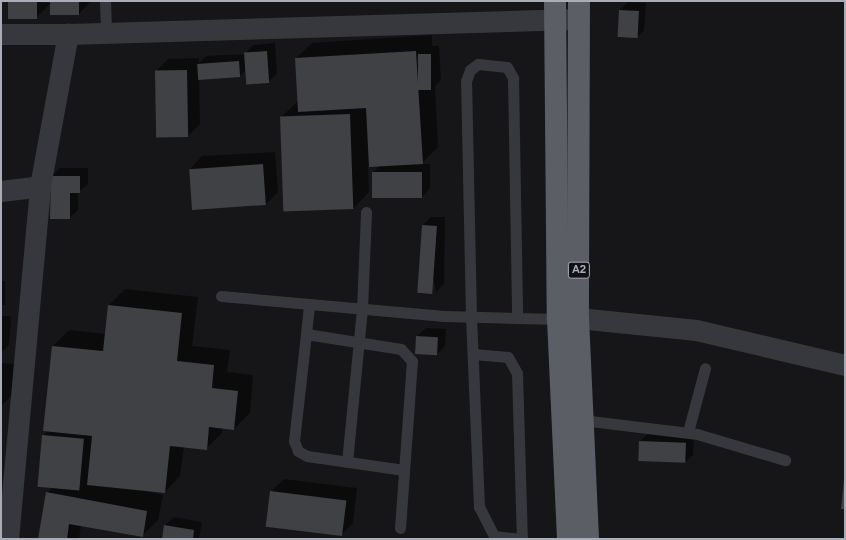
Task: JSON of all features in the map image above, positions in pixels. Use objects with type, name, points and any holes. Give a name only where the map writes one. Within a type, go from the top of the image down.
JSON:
[{"type":"highway","name":"A2","points":[[556,10],[568,319],[582,420],[588,539]]},
{"type":"highway","name":"A2","points":[[568,539],[568,319],[580,10]]},
{"type":"street","points":[[1,34],[106,33],[580,10]]},
{"type":"street","points":[[8,539],[6,512],[40,186],[68,34]]},
{"type":"street","points":[[1,191],[40,186]]},
{"type":"street","points":[[568,319],[696,330],[845,365]]},
{"type":"lane","points":[[105,1],[106,33]]},
{"type":"lane","points":[[473,354],[508,358],[517,373],[522,539],[494,536],[479,507],[471,316],[466,81],[470,70],[478,64],[494,64],[507,67],[513,78],[517,318]]},
{"type":"lane","points":[[347,462],[362,309],[366,212]]},
{"type":"lane","points":[[221,296],[362,309],[471,316],[568,319]]},
{"type":"lane","points":[[309,304],[294,441],[298,451],[307,456],[404,470]]},
{"type":"lane","points":[[306,334],[400,349],[412,361],[400,528]]},
{"type":"lane","points":[[688,432],[705,368]]},
{"type":"lane","points":[[582,420],[688,432],[785,460]]},
{"type":"building","points":[[8,1],[37,1],[37,19],[8,19]]},
{"type":"building","points":[[50,1],[79,1],[79,15],[50,15]]},
{"type":"building","points":[[619,10],[639,11],[638,38],[618,37]]},
{"type":"building","points":[[267,51],[269,83],[246,85],[244,53]]},
{"type":"building","points":[[416,51],[423,164],[369,167],[366,108],[298,112],[295,58]]},
{"type":"building","points":[[418,54],[431,54],[431,90],[418,90]]},
{"type":"building","points":[[239,61],[240,77],[198,80],[197,64]]},
{"type":"building","points":[[187,70],[188,137],[156,138],[155,71]]},
{"type":"building","points":[[350,114],[353,209],[283,211],[280,116]]},
{"type":"building","points":[[263,164],[266,205],[192,210],[189,169]]},
{"type":"building","points":[[372,172],[422,172],[422,198],[372,198]]},
{"type":"building","points":[[51,176],[80,176],[80,193],[70,193],[70,219],[50,219]]},
{"type":"building","points":[[422,225],[437,226],[432,294],[417,293]]},
{"type":"building","points":[[108,305],[182,313],[177,361],[214,365],[212,388],[238,391],[234,430],[209,427],[207,450],[170,446],[165,493],[87,485],[92,436],[43,431],[52,346],[103,351]]},
{"type":"building","points":[[416,336],[438,337],[437,355],[415,354]]},
{"type":"building","points":[[42,435],[84,439],[79,490],[37,487]]},
{"type":"building","points":[[639,441],[686,443],[685,463],[638,461]]},
{"type":"building","points":[[844,479],[845,509],[841,509]]},
{"type":"building","points":[[270,491],[346,500],[342,536],[266,527]]},
{"type":"building","points":[[46,492],[147,511],[143,537],[69,524],[67,539],[38,539]]},
{"type":"building","points":[[164,525],[194,530],[193,539],[162,539]]}]
